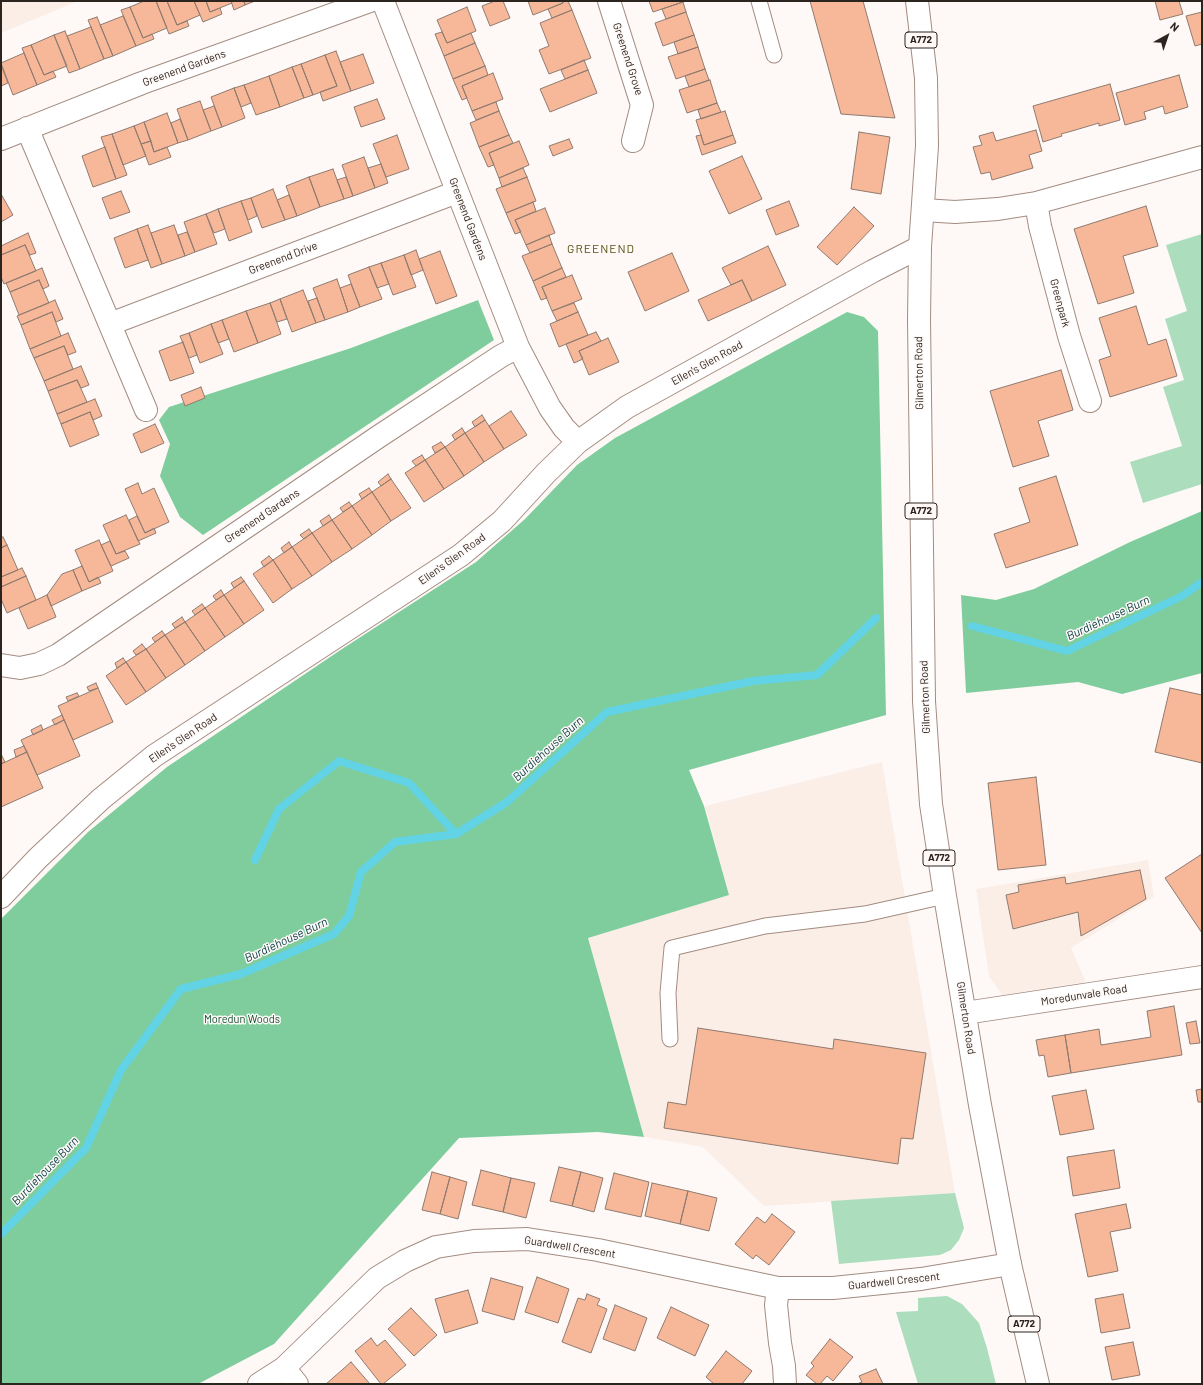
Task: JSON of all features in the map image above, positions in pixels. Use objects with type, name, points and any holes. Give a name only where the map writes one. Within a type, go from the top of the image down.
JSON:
[{"type":"street","name":"Greenend Gardens","points":[[1,139],[142,83],[370,1]]},
{"type":"street","name":"Greenend Gardens","points":[[383,1],[518,347],[550,408],[564,428],[578,442]]},
{"type":"street","name":"Greenend Grove","points":[[609,1],[642,105],[633,141]]},
{"type":"street","name":"Gilmerton Road","points":[[917,1],[926,78],[927,146],[920,247],[919,320],[924,701],[931,804],[980,1105],[1010,1264],[1038,1384]]},
{"type":"street","points":[[27,128],[146,410]]},
{"type":"street","points":[[923,210],[955,212],[998,210],[1036,203],[1202,157]]},
{"type":"street","name":"Greenend Drive","points":[[110,324],[457,192]]},
{"type":"street","name":"Greenpark","points":[[1036,203],[1040,226],[1069,336],[1090,401]]},
{"type":"street","name":"Ellen's Glen Road","points":[[1,897],[38,858],[101,799],[154,756],[461,555],[502,521],[546,473],[578,442],[627,407],[873,271],[920,247]]},
{"type":"street","name":"Greenend Gardens","points":[[1,665],[20,668],[39,664],[58,655],[378,437],[501,356],[518,347]]},
{"type":"street","name":"Moredunvale Road","points":[[965,1013],[1202,977]]},
{"type":"street","name":"Guardwell Crescent","points":[[259,1384],[290,1376],[377,1278],[405,1261],[436,1247],[474,1241],[527,1239],[598,1250],[778,1288],[833,1288],[914,1280],[1010,1264]]},
{"type":"street","points":[[778,1288],[776,1306],[785,1384]]},
{"type":"lane","points":[[759,1],[774,55]]},
{"type":"lane","points":[[670,1039],[668,993],[672,948],[765,926],[865,914],[945,896]]},
{"type":"shaded area","points":[[1,1],[78,1],[1,33]]},
{"type":"shaded area","points":[[882,762],[955,1193],[764,1206],[703,1147],[644,1137],[588,938],[729,895],[705,806]]},
{"type":"shaded area","points":[[1148,860],[1154,897],[1071,948],[1086,982],[1002,995],[989,976],[976,889]]},
{"type":"green space","points":[[1202,234],[1202,484],[1143,503],[1130,462],[1182,446],[1163,387],[1184,380],[1165,319],[1187,311],[1166,245]]},
{"type":"green space","points":[[478,300],[494,340],[203,535],[180,517],[160,476],[170,444],[159,420],[169,407],[351,348]]},
{"type":"green space","name":"Moredun Woods","points":[[847,312],[864,317],[878,331],[886,715],[689,770],[704,806],[729,895],[588,938],[644,1137],[598,1132],[459,1138],[274,1344],[198,1384],[1,1384],[1,919],[88,832],[167,767],[339,651],[476,562],[525,519],[577,465],[615,438]]},
{"type":"green space","points":[[1202,511],[1202,673],[1122,694],[1078,682],[966,693],[961,595],[996,600],[1034,589],[1130,542]]},
{"type":"green space","points":[[955,1193],[964,1228],[959,1240],[951,1250],[940,1255],[839,1264],[831,1201]]},
{"type":"green space","points":[[947,1296],[962,1304],[979,1323],[996,1384],[918,1384],[896,1312],[918,1311],[918,1298]]},
{"type":"building","points":[[144,1],[156,1],[167,28],[143,38],[130,7]]},
{"type":"building","points":[[156,1],[167,1],[177,25],[187,21],[189,26],[169,34]]},
{"type":"building","points":[[167,1],[194,1],[200,15],[177,25]]},
{"type":"building","points":[[194,1],[206,1],[210,12],[220,8],[222,14],[203,22]]},
{"type":"building","points":[[206,1],[231,1],[232,3],[210,12]]},
{"type":"building","points":[[231,1],[244,1],[245,5],[234,10]]},
{"type":"building","points":[[244,1],[255,1],[245,5]]},
{"type":"building","points":[[495,1],[503,1],[510,18],[490,26],[482,6]]},
{"type":"building","points":[[528,1],[563,1],[563,3],[533,15]]},
{"type":"building","points":[[563,1],[568,1],[572,10],[552,18],[548,9],[563,3]]},
{"type":"building","points":[[649,1],[682,1],[683,2],[653,12]]},
{"type":"building","points":[[810,1],[863,1],[895,118],[841,114]]},
{"type":"building","points":[[1155,1],[1179,1],[1183,14],[1160,20]]},
{"type":"building","points":[[683,2],[686,12],[666,19],[662,9]]},
{"type":"building","points":[[130,7],[143,38],[152,34],[154,39],[136,46],[121,10]]},
{"type":"building","points":[[467,7],[476,31],[447,43],[437,20]]},
{"type":"building","points":[[572,10],[591,58],[549,74],[539,50],[549,46],[540,23]]},
{"type":"building","points":[[686,12],[694,35],[663,46],[655,23]]},
{"type":"building","points":[[1202,12],[1202,44],[1195,46],[1186,16]]},
{"type":"building","points":[[123,16],[136,46],[113,56],[100,25]]},
{"type":"building","points":[[97,17],[113,56],[104,59],[88,20]]},
{"type":"building","points":[[91,27],[104,59],[80,69],[67,36]]},
{"type":"building","points":[[65,31],[80,69],[69,73],[54,35]]},
{"type":"building","points":[[442,32],[447,43],[471,33],[475,43],[444,56],[435,34]]},
{"type":"building","points":[[54,35],[67,66],[44,75],[31,45]]},
{"type":"building","points":[[694,35],[698,47],[678,54],[674,42]]},
{"type":"building","points":[[475,43],[485,66],[453,79],[444,56]]},
{"type":"building","points":[[31,45],[44,75],[53,71],[56,77],[37,85],[22,48]]},
{"type":"building","points":[[698,47],[705,69],[676,79],[668,57]]},
{"type":"building","points":[[336,51],[351,91],[323,101],[320,92],[337,86],[325,55]]},
{"type":"building","points":[[24,53],[37,85],[13,95],[1,63]]},
{"type":"building","points":[[363,54],[374,83],[351,91],[340,62]]},
{"type":"building","points":[[325,55],[337,86],[313,95],[301,64]]},
{"type":"building","points":[[584,60],[588,70],[565,79],[561,70]]},
{"type":"building","points":[[301,64],[313,95],[304,98],[292,67]]},
{"type":"building","points":[[1,65],[8,83],[1,86]]},
{"type":"building","points":[[485,66],[488,75],[462,86],[467,98],[462,100],[453,79]]},
{"type":"building","points":[[292,67],[304,98],[280,107],[269,76]]},
{"type":"building","points":[[705,69],[709,80],[689,87],[685,76]]},
{"type":"building","points":[[588,70],[597,93],[550,112],[540,89]]},
{"type":"building","points":[[493,73],[503,99],[472,111],[462,86]]},
{"type":"building","points":[[1179,75],[1188,107],[1165,114],[1163,106],[1144,112],[1146,119],[1125,125],[1116,93]]},
{"type":"building","points":[[269,76],[280,107],[256,115],[244,85]]},
{"type":"building","points":[[710,80],[717,103],[687,113],[679,90]]},
{"type":"building","points":[[1110,84],[1120,120],[1099,126],[1099,123],[1061,134],[1062,136],[1043,142],[1033,106]]},
{"type":"building","points":[[244,85],[251,103],[241,107],[234,88]]},
{"type":"building","points":[[234,88],[245,118],[222,127],[211,97]]},
{"type":"building","points":[[377,99],[385,119],[361,127],[354,107]]},
{"type":"building","points":[[200,101],[211,131],[188,140],[177,109]]},
{"type":"building","points":[[496,102],[499,111],[476,120],[472,111]]},
{"type":"building","points":[[717,103],[721,112],[701,119],[698,110]]},
{"type":"building","points":[[214,106],[222,127],[211,131],[203,110]]},
{"type":"building","points":[[499,111],[509,135],[479,147],[470,123]]},
{"type":"building","points":[[725,111],[733,135],[704,145],[696,120]]},
{"type":"building","points":[[167,113],[178,143],[154,152],[144,122]]},
{"type":"building","points":[[180,119],[188,140],[178,143],[171,123]]},
{"type":"building","points":[[144,122],[151,141],[141,144],[134,126]]},
{"type":"building","points":[[134,126],[146,156],[123,165],[112,134]]},
{"type":"building","points":[[1036,130],[1042,151],[1029,155],[1033,168],[992,180],[990,172],[981,174],[973,147],[982,145],[979,136],[993,132],[996,141]]},
{"type":"building","points":[[859,132],[890,137],[881,194],[851,189]]},
{"type":"building","points":[[112,134],[127,175],[116,179],[101,137]]},
{"type":"building","points":[[397,135],[409,169],[386,177],[373,144]]},
{"type":"building","points":[[509,135],[513,143],[489,153],[494,165],[488,167],[479,147]]},
{"type":"building","points":[[701,135],[704,145],[733,135],[736,143],[702,155],[696,136]]},
{"type":"building","points":[[569,139],[573,148],[553,156],[549,146]]},
{"type":"building","points":[[151,141],[154,152],[167,147],[171,157],[149,165],[141,144]]},
{"type":"building","points":[[519,141],[529,165],[499,178],[489,153]]},
{"type":"building","points":[[105,147],[116,179],[93,187],[82,156]]},
{"type":"building","points":[[742,156],[762,199],[729,214],[709,171]]},
{"type":"building","points":[[364,157],[375,188],[353,196],[342,165]]},
{"type":"building","points":[[381,164],[388,183],[375,188],[368,168]]},
{"type":"building","points":[[523,168],[527,177],[502,187],[499,178]]},
{"type":"building","points":[[333,169],[344,199],[320,207],[309,177]]},
{"type":"building","points":[[309,177],[320,207],[297,216],[286,186]]},
{"type":"building","points":[[346,177],[353,196],[344,199],[337,180]]},
{"type":"building","points":[[527,177],[536,201],[506,213],[496,189]]},
{"type":"building","points":[[273,189],[285,220],[262,228],[251,198]]},
{"type":"building","points":[[121,191],[130,212],[110,219],[102,198]]},
{"type":"building","points":[[1,194],[13,215],[1,222]]},
{"type":"building","points":[[289,195],[297,216],[285,220],[277,200]]},
{"type":"building","points":[[251,198],[257,216],[248,220],[241,201]]},
{"type":"building","points":[[241,201],[252,232],[229,241],[218,209]]},
{"type":"building","points":[[789,201],[799,226],[776,235],[766,210]]},
{"type":"building","points":[[533,202],[536,211],[515,220],[521,232],[515,234],[506,213]]},
{"type":"building","points":[[1146,206],[1158,246],[1123,256],[1134,293],[1098,304],[1074,229]]},
{"type":"building","points":[[854,207],[874,226],[837,265],[817,247]]},
{"type":"building","points":[[545,208],[555,233],[526,245],[515,220]]},
{"type":"building","points":[[218,209],[225,229],[214,233],[206,214]]},
{"type":"building","points":[[206,214],[217,244],[195,252],[184,222]]},
{"type":"building","points":[[148,225],[162,264],[151,268],[137,229]]},
{"type":"building","points":[[174,225],[185,256],[162,264],[151,233]]},
{"type":"building","points":[[137,229],[148,260],[125,268],[114,238]]},
{"type":"building","points":[[187,232],[195,252],[185,256],[178,235]]},
{"type":"building","points":[[28,233],[36,253],[30,255],[25,245],[1,255],[1,246]]},
{"type":"building","points":[[549,235],[552,244],[530,253],[526,245]]},
{"type":"building","points":[[552,244],[562,268],[533,281],[522,256]]},
{"type":"building","points":[[25,245],[36,271],[4,284],[1,277],[1,255]]},
{"type":"building","points":[[768,246],[786,285],[752,301],[742,280],[731,285],[722,268]]},
{"type":"building","points":[[416,250],[423,270],[411,275],[404,255]]},
{"type":"building","points":[[440,251],[457,296],[436,304],[419,259]]},
{"type":"building","points":[[672,253],[689,291],[645,311],[628,272]]},
{"type":"building","points":[[404,255],[416,287],[393,295],[381,263]]},
{"type":"building","points":[[381,263],[389,284],[377,288],[369,267]]},
{"type":"building","points":[[369,267],[382,299],[360,307],[348,275]]},
{"type":"building","points":[[42,268],[49,286],[43,289],[39,280],[10,292],[6,283]]},
{"type":"building","points":[[562,268],[566,277],[542,287],[547,298],[541,300],[533,281]]},
{"type":"building","points":[[572,275],[582,299],[552,311],[542,287]]},
{"type":"building","points":[[337,279],[348,312],[325,320],[313,288]]},
{"type":"building","points":[[39,280],[49,303],[19,315],[10,292]]},
{"type":"building","points":[[742,280],[752,301],[708,321],[698,300]]},
{"type":"building","points":[[351,284],[360,307],[348,312],[340,288]]},
{"type":"building","points":[[303,290],[316,323],[292,332],[280,299]]},
{"type":"building","points":[[317,298],[325,320],[316,323],[308,301]]},
{"type":"building","points":[[280,299],[287,319],[277,322],[270,303]]},
{"type":"building","points":[[55,300],[63,319],[56,322],[52,312],[21,325],[17,316]]},
{"type":"building","points":[[270,303],[281,334],[258,343],[246,311]]},
{"type":"building","points":[[574,303],[578,312],[557,321],[552,311]]},
{"type":"building","points":[[1136,306],[1148,345],[1166,339],[1177,376],[1110,397],[1099,360],[1111,356],[1099,318]]},
{"type":"building","points":[[246,311],[258,343],[234,352],[222,320]]},
{"type":"building","points":[[52,312],[61,336],[30,349],[21,325]]},
{"type":"building","points":[[578,312],[588,335],[559,347],[550,324]]},
{"type":"building","points":[[222,320],[229,339],[218,343],[211,324]]},
{"type":"building","points":[[211,324],[223,354],[200,363],[189,333]]},
{"type":"building","points":[[596,332],[601,341],[579,351],[583,359],[574,363],[566,344]]},
{"type":"building","points":[[68,333],[76,352],[68,355],[64,346],[34,358],[30,349]]},
{"type":"building","points":[[189,333],[197,355],[189,358],[180,336]]},
{"type":"building","points":[[608,338],[619,362],[589,375],[579,351]]},
{"type":"building","points":[[183,342],[194,373],[170,381],[159,351]]},
{"type":"building","points":[[64,346],[73,369],[44,381],[34,358]]},
{"type":"building","points":[[81,366],[89,385],[81,388],[77,380],[48,391],[44,381]]},
{"type":"building","points":[[1061,370],[1073,410],[1038,421],[1049,456],[1013,467],[990,391]]},
{"type":"building","points":[[77,380],[87,402],[57,414],[48,391]]},
{"type":"building","points":[[201,387],[205,398],[185,406],[181,395]]},
{"type":"building","points":[[95,399],[102,416],[93,420],[90,412],[61,424],[57,414]]},
{"type":"building","points":[[511,411],[527,435],[504,449],[489,426]]},
{"type":"building","points":[[90,412],[99,435],[70,447],[61,424]]},
{"type":"building","points":[[482,415],[485,420],[475,427],[472,422]]},
{"type":"building","points":[[485,420],[504,449],[484,462],[465,433]]},
{"type":"building","points":[[155,424],[164,443],[141,453],[133,434]]},
{"type":"building","points":[[462,428],[465,433],[455,440],[452,435]]},
{"type":"building","points":[[465,433],[484,462],[464,476],[445,447]]},
{"type":"building","points":[[441,442],[445,447],[435,453],[432,447]]},
{"type":"building","points":[[445,447],[464,476],[444,489],[425,460]]},
{"type":"building","points":[[422,455],[425,460],[416,466],[412,461]]},
{"type":"building","points":[[425,460],[444,489],[424,502],[405,473]]},
{"type":"building","points":[[388,474],[391,479],[381,486],[378,482]]},
{"type":"building","points":[[1056,476],[1078,545],[1006,568],[994,534],[1030,522],[1019,488]]},
{"type":"building","points":[[391,479],[411,508],[391,521],[372,492]]},
{"type":"building","points":[[138,483],[142,494],[154,488],[169,522],[145,533],[125,489]]},
{"type":"building","points":[[369,488],[372,492],[362,499],[359,494]]},
{"type":"building","points":[[372,492],[391,521],[372,535],[352,506]]},
{"type":"building","points":[[349,502],[352,506],[343,512],[340,508]]},
{"type":"building","points":[[352,506],[372,535],[352,549],[332,520]]},
{"type":"building","points":[[126,515],[140,544],[116,554],[103,525]]},
{"type":"building","points":[[329,515],[332,520],[323,526],[320,521]]},
{"type":"building","points":[[137,516],[145,533],[154,528],[156,533],[138,541],[129,520]]},
{"type":"building","points":[[332,520],[352,549],[332,562],[312,533]]},
{"type":"building","points":[[309,529],[312,533],[304,539],[300,535]]},
{"type":"building","points":[[312,533],[332,562],[312,576],[292,547]]},
{"type":"building","points":[[3,537],[7,545],[1,548],[1,538]]},
{"type":"building","points":[[99,540],[113,571],[89,582],[75,550]]},
{"type":"building","points":[[110,541],[116,554],[125,551],[129,558],[111,566],[101,545]]},
{"type":"building","points":[[289,542],[292,547],[284,553],[281,548]]},
{"type":"building","points":[[7,545],[18,570],[1,577],[1,548]]},
{"type":"building","points":[[292,547],[312,576],[292,589],[273,560]]},
{"type":"building","points":[[269,556],[273,560],[264,567],[261,562]]},
{"type":"building","points":[[273,560],[292,589],[273,603],[253,574]]},
{"type":"building","points":[[82,566],[89,582],[98,577],[101,583],[82,591],[73,570]]},
{"type":"building","points":[[22,568],[26,576],[1,587],[1,577]]},
{"type":"building","points":[[73,570],[82,591],[51,606],[47,595],[62,574]]},
{"type":"building","points":[[26,576],[36,600],[7,613],[1,599],[1,587]]},
{"type":"building","points":[[241,577],[244,581],[234,588],[231,583]]},
{"type":"building","points":[[244,581],[264,610],[244,624],[224,595]]},
{"type":"building","points":[[221,590],[224,595],[216,600],[213,596]]},
{"type":"building","points":[[47,595],[56,617],[28,629],[19,608]]},
{"type":"building","points":[[224,595],[244,624],[225,637],[205,608]]},
{"type":"building","points":[[202,604],[205,608],[195,615],[192,611]]},
{"type":"building","points":[[205,608],[225,637],[205,651],[185,622]]},
{"type":"building","points":[[182,617],[185,622],[175,628],[172,624]]},
{"type":"building","points":[[185,622],[205,651],[185,665],[165,635]]},
{"type":"building","points":[[162,631],[165,635],[155,642],[152,638]]},
{"type":"building","points":[[165,635],[185,665],[166,678],[146,649]]},
{"type":"building","points":[[142,644],[146,649],[136,655],[133,651]]},
{"type":"building","points":[[146,649],[166,678],[146,692],[126,662]]},
{"type":"building","points":[[123,658],[126,662],[117,668],[115,663]]},
{"type":"building","points":[[126,662],[146,692],[126,705],[106,676]]},
{"type":"building","points":[[96,683],[98,688],[89,691],[87,687]]},
{"type":"building","points":[[98,688],[113,722],[73,740],[58,706]]},
{"type":"building","points":[[1170,688],[1202,695],[1202,763],[1155,752]]},
{"type":"building","points":[[77,693],[79,696],[68,701],[66,697]]},
{"type":"building","points":[[62,715],[64,720],[55,725],[52,720]]},
{"type":"building","points":[[64,720],[80,756],[37,775],[21,740]]},
{"type":"building","points":[[41,725],[43,730],[33,735],[31,730]]},
{"type":"building","points":[[24,746],[27,752],[16,757],[14,750]]},
{"type":"building","points":[[27,752],[43,788],[1,807],[1,764]]},
{"type":"building","points":[[2,756],[5,762],[1,764],[1,757]]},
{"type":"building","points":[[1036,777],[1046,865],[998,870],[988,783]]},
{"type":"building","points":[[1202,854],[1202,933],[1165,878]]},
{"type":"building","points":[[1140,870],[1146,899],[1081,936],[1078,912],[1013,929],[1006,895],[1019,892],[1018,885],[1065,877],[1066,884]]},
{"type":"building","points":[[1174,1006],[1182,1055],[1071,1073],[1065,1035],[1099,1029],[1101,1045],[1151,1037],[1147,1011]]},
{"type":"building","points":[[1196,1021],[1200,1043],[1190,1044],[1186,1023]]},
{"type":"building","points":[[698,1028],[833,1049],[834,1039],[926,1053],[913,1139],[901,1138],[898,1164],[664,1128],[668,1102],[686,1105]]},
{"type":"building","points":[[1065,1035],[1071,1073],[1048,1077],[1044,1055],[1039,1056],[1036,1040]]},
{"type":"building","points":[[1202,1089],[1202,1102],[1198,1102],[1196,1090]]},
{"type":"building","points":[[1086,1090],[1094,1129],[1060,1135],[1052,1096]]},
{"type":"building","points":[[1114,1150],[1120,1188],[1073,1196],[1067,1157]]},
{"type":"building","points":[[559,1167],[581,1172],[572,1206],[550,1201]]},
{"type":"building","points":[[481,1170],[511,1178],[503,1212],[472,1205]]},
{"type":"building","points":[[432,1172],[450,1177],[440,1214],[422,1210]]},
{"type":"building","points":[[581,1172],[603,1178],[594,1212],[572,1206]]},
{"type":"building","points":[[614,1173],[649,1182],[641,1217],[605,1209]]},
{"type":"building","points":[[450,1177],[467,1182],[458,1219],[440,1214]]},
{"type":"building","points":[[511,1178],[535,1183],[526,1218],[503,1212]]},
{"type":"building","points":[[652,1183],[688,1191],[680,1224],[645,1216]]},
{"type":"building","points":[[688,1191],[717,1198],[709,1231],[680,1224]]},
{"type":"building","points":[[1126,1204],[1131,1228],[1110,1232],[1118,1271],[1088,1277],[1075,1214]]},
{"type":"building","points":[[772,1214],[795,1232],[769,1265],[756,1255],[753,1259],[735,1244],[757,1217],[765,1223]]},
{"type":"building","points":[[537,1277],[569,1289],[558,1323],[525,1312]]},
{"type":"building","points":[[491,1278],[523,1287],[514,1320],[482,1311]]},
{"type":"building","points":[[468,1290],[478,1323],[445,1333],[435,1299]]},
{"type":"building","points":[[587,1294],[600,1299],[597,1305],[607,1309],[591,1353],[562,1342],[578,1298],[585,1300]]},
{"type":"building","points":[[1123,1294],[1130,1328],[1101,1333],[1095,1299]]},
{"type":"building","points":[[615,1305],[647,1318],[635,1351],[603,1339]]},
{"type":"building","points":[[671,1307],[709,1325],[695,1356],[657,1338]]},
{"type":"building","points":[[411,1308],[437,1335],[414,1356],[388,1329]]},
{"type":"building","points":[[371,1338],[377,1346],[385,1340],[406,1365],[383,1384],[381,1384],[355,1351]]},
{"type":"building","points":[[830,1339],[853,1357],[833,1381],[827,1376],[820,1384],[817,1384],[806,1375],[814,1366],[811,1363]]},
{"type":"building","points":[[1133,1342],[1140,1375],[1112,1380],[1105,1347]]},
{"type":"building","points":[[726,1351],[752,1371],[742,1384],[714,1384],[706,1377]]},
{"type":"building","points":[[351,1362],[370,1384],[326,1384],[342,1370]]},
{"type":"building","points":[[876,1369],[883,1384],[857,1384],[862,1382],[859,1376]]},
{"type":"waterway","name":"Burdiehouse Burn","points":[[972,626],[1067,651],[1182,596],[1202,582]]},
{"type":"waterway","name":"Burdiehouse Burn","points":[[1,1234],[86,1148],[121,1070],[181,989],[241,974],[334,934],[349,916],[361,872],[395,842],[456,834],[507,802],[607,712],[753,681],[817,675],[876,618]]},
{"type":"waterway","points":[[255,860],[279,809],[339,761],[409,783],[456,834]]},
{"type":"district","name":"GREENEND","points":[[601,249]]}]
